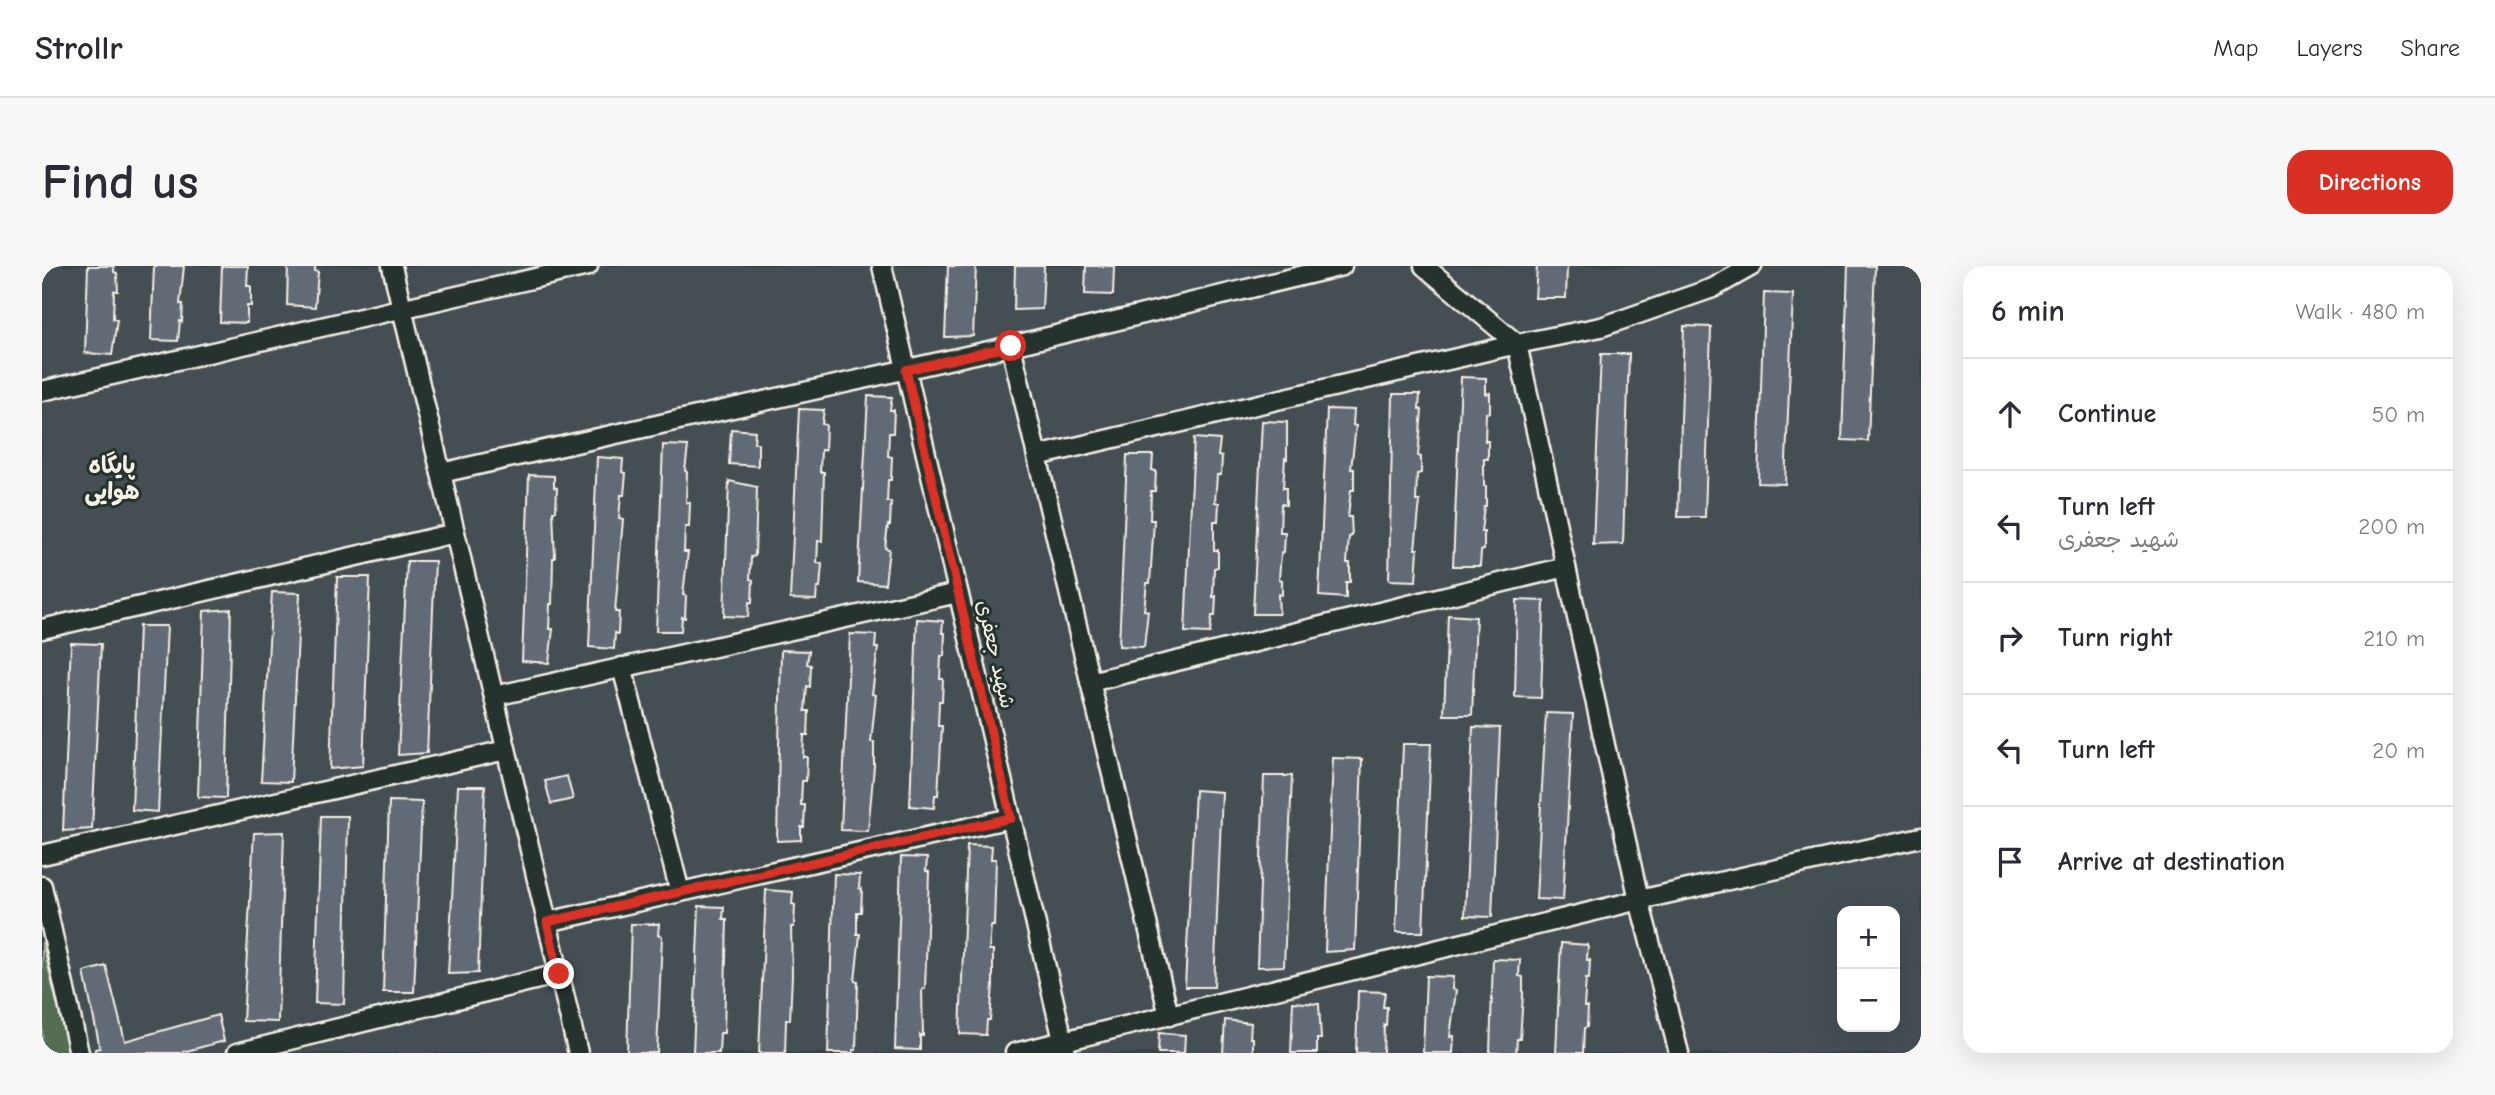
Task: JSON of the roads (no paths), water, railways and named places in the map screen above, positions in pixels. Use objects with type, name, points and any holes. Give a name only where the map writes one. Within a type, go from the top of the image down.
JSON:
[{"type":"street","points":[[392,266],[578,1053]]},
{"type":"street","points":[[42,391],[588,266]]},
{"type":"street","name":"شهید جعفری","points":[[882,266],[1064,1047]]},
{"type":"street","points":[[441,473],[1011,346],[1286,272],[1342,266]]},
{"type":"street","points":[[1424,266],[1517,344],[1639,900],[1679,1053]]},
{"type":"street","points":[[1037,456],[1517,344],[1601,327],[1713,288],[1752,266]]},
{"type":"street","points":[[1011,346],[1169,1016]]},
{"type":"street","points":[[42,629],[455,533]]},
{"type":"street","points":[[1090,682],[1566,567]]},
{"type":"street","points":[[494,696],[958,593]]},
{"type":"street","points":[[622,667],[680,892]]},
{"type":"street","points":[[42,855],[506,750]]},
{"type":"street","points":[[547,922],[1011,818]]},
{"type":"street","points":[[1015,1053],[1064,1047],[1169,1016],[1639,900],[1921,837]]},
{"type":"street","points":[[42,886],[79,1053]]},
{"type":"street","points":[[237,1053],[559,974]]},
{"type":"district","name":"پایگاه هوایی","points":[[112,478]]}]
